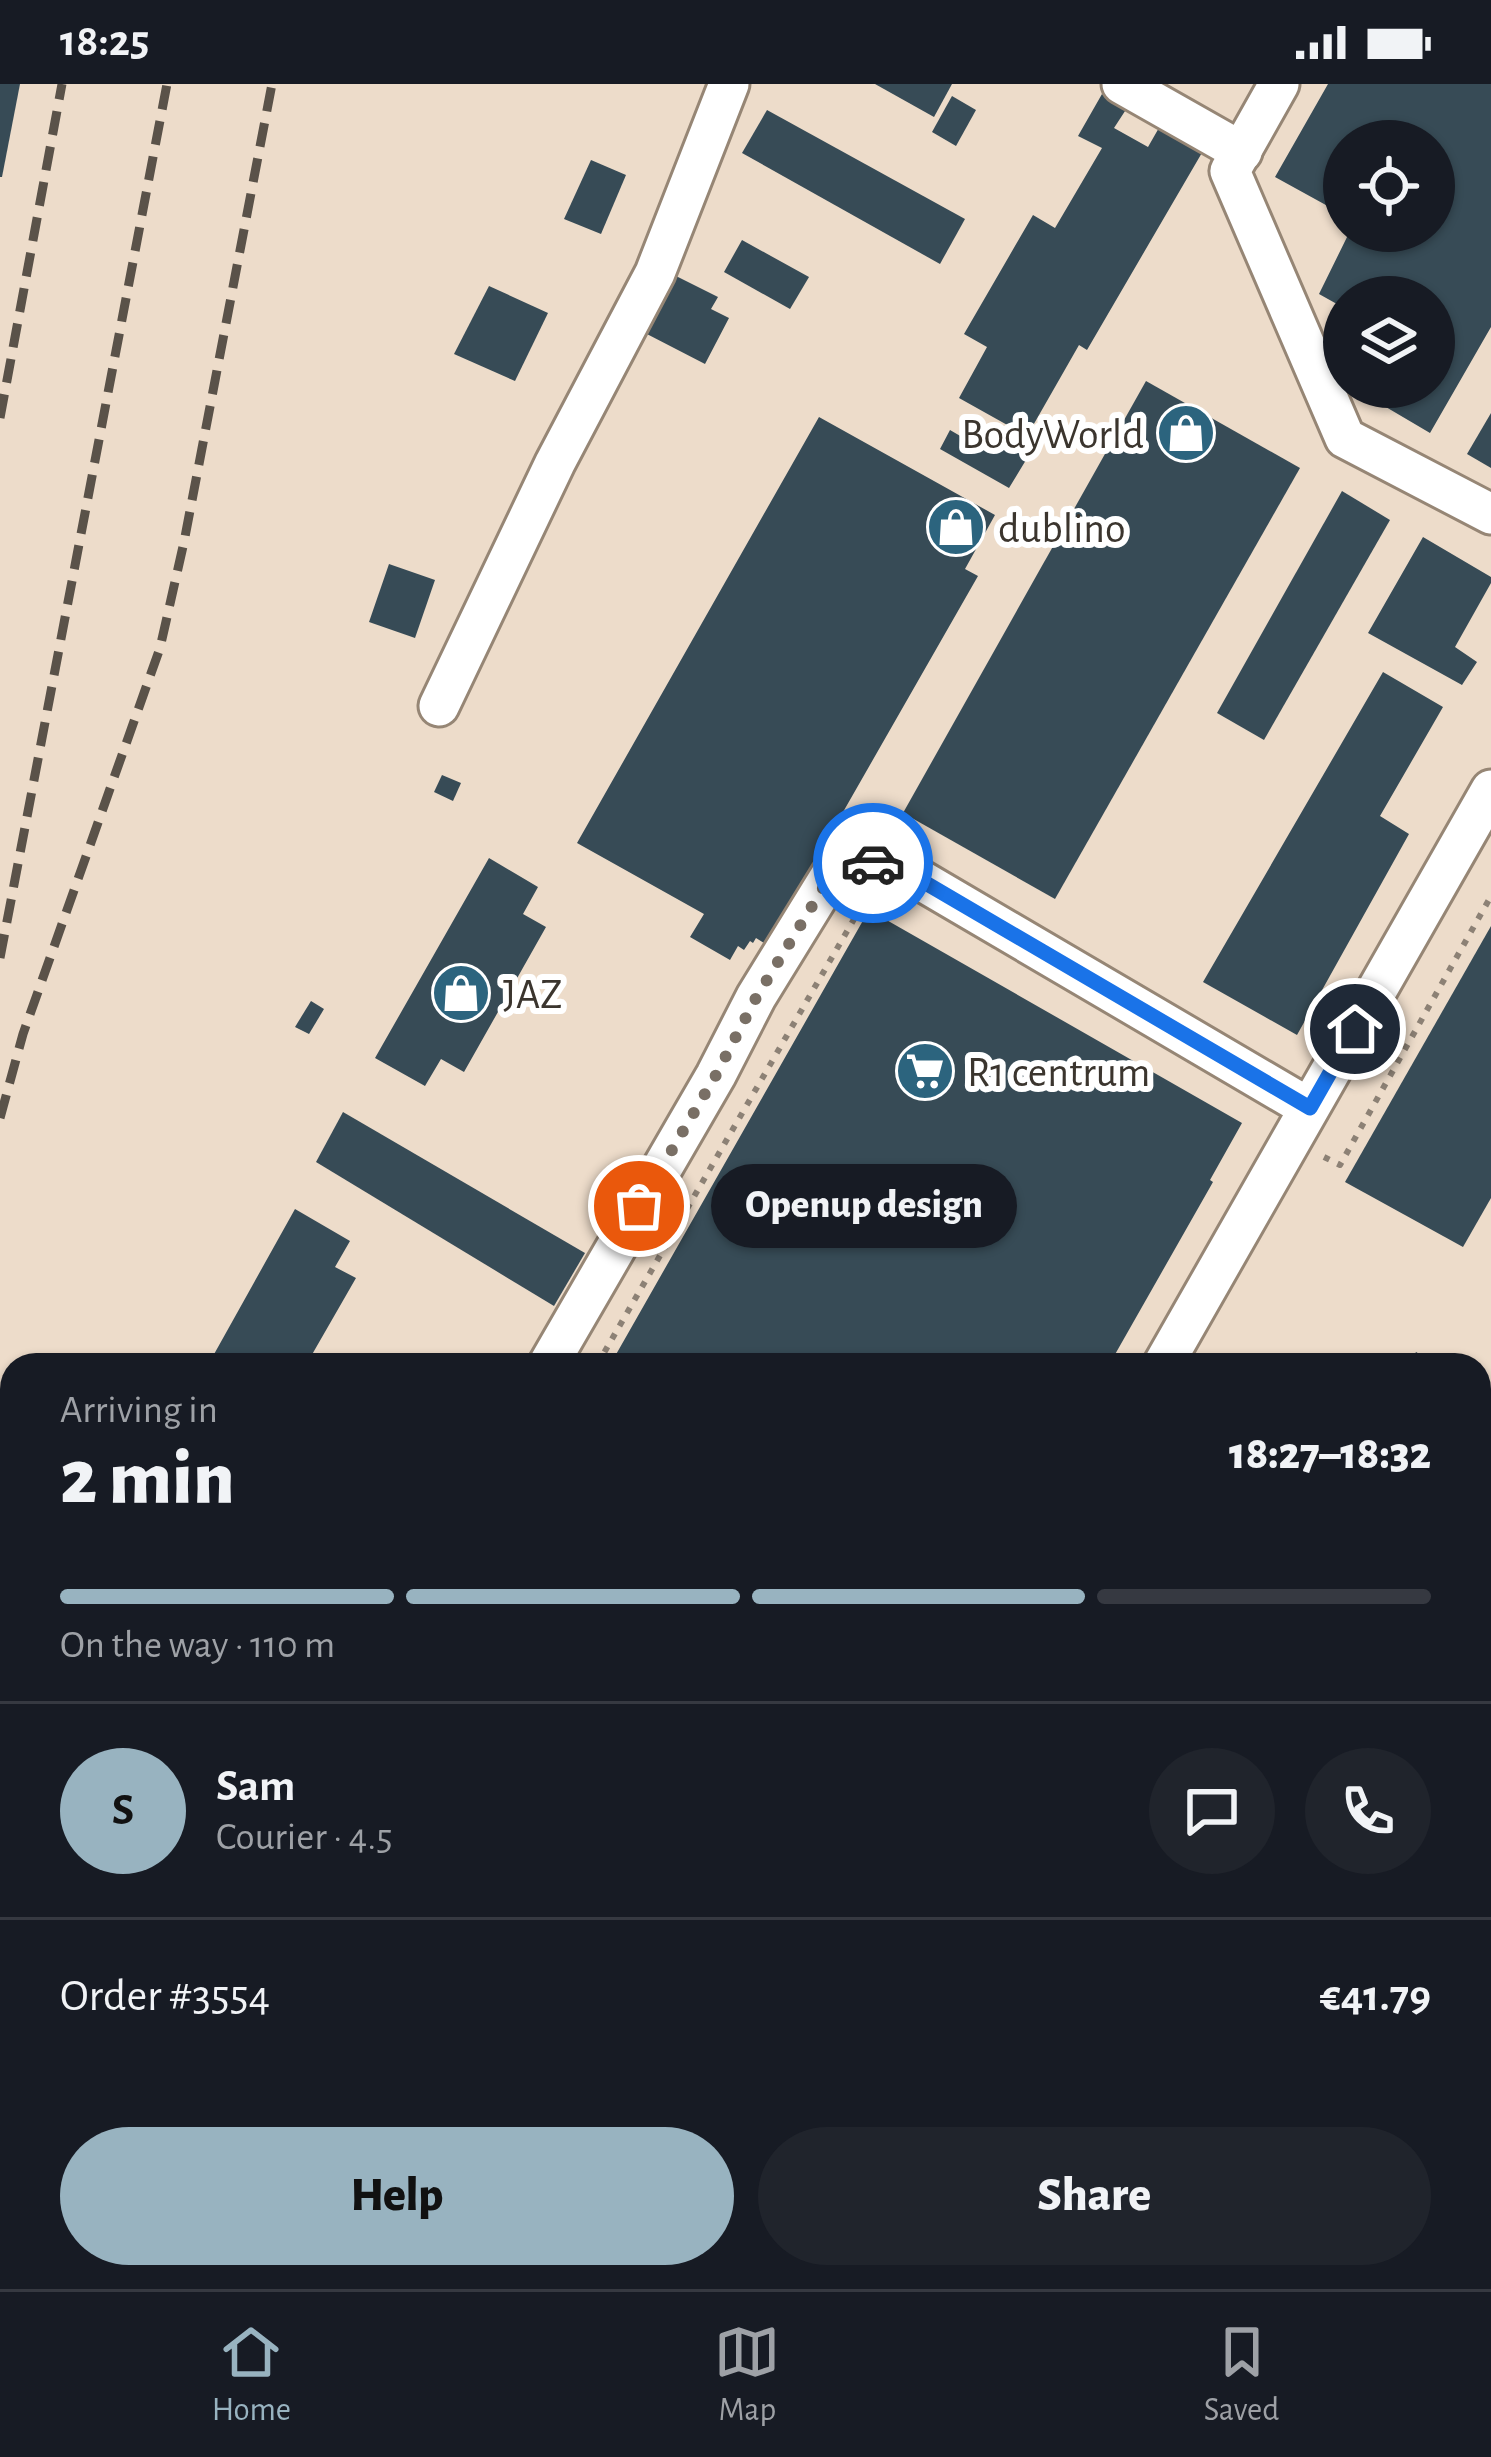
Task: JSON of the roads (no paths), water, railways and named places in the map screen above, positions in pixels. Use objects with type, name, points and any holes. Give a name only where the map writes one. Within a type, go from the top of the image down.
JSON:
[{"type":"street","points":[[439,706],[555,464],[655,273],[729,84]]},
{"type":"street","points":[[1122,84],[1242,152]]},
{"type":"street","points":[[1279,84],[1230,171],[1345,438],[1491,514]]},
{"type":"street","points":[[1169,1353],[1491,790]]},
{"type":"street","points":[[555,1353],[756,998],[831,875],[842,866],[862,860],[900,868],[1310,1108]]},
{"type":"railway","points":[[0,418],[62,84]]},
{"type":"railway","points":[[0,958],[167,84]]},
{"type":"railway","points":[[0,1118],[23,1034],[160,648],[272,84]]},
{"type":"place","name":"BodyWorld","points":[[1186,433]]},
{"type":"place","name":"dublino","points":[[956,527]]},
{"type":"place","name":"JAZ","points":[[461,993]]},
{"type":"place","name":"R1 centrum","points":[[925,1071]]},
{"type":"place","name":"Openup design","points":[[639,1206]]}]
